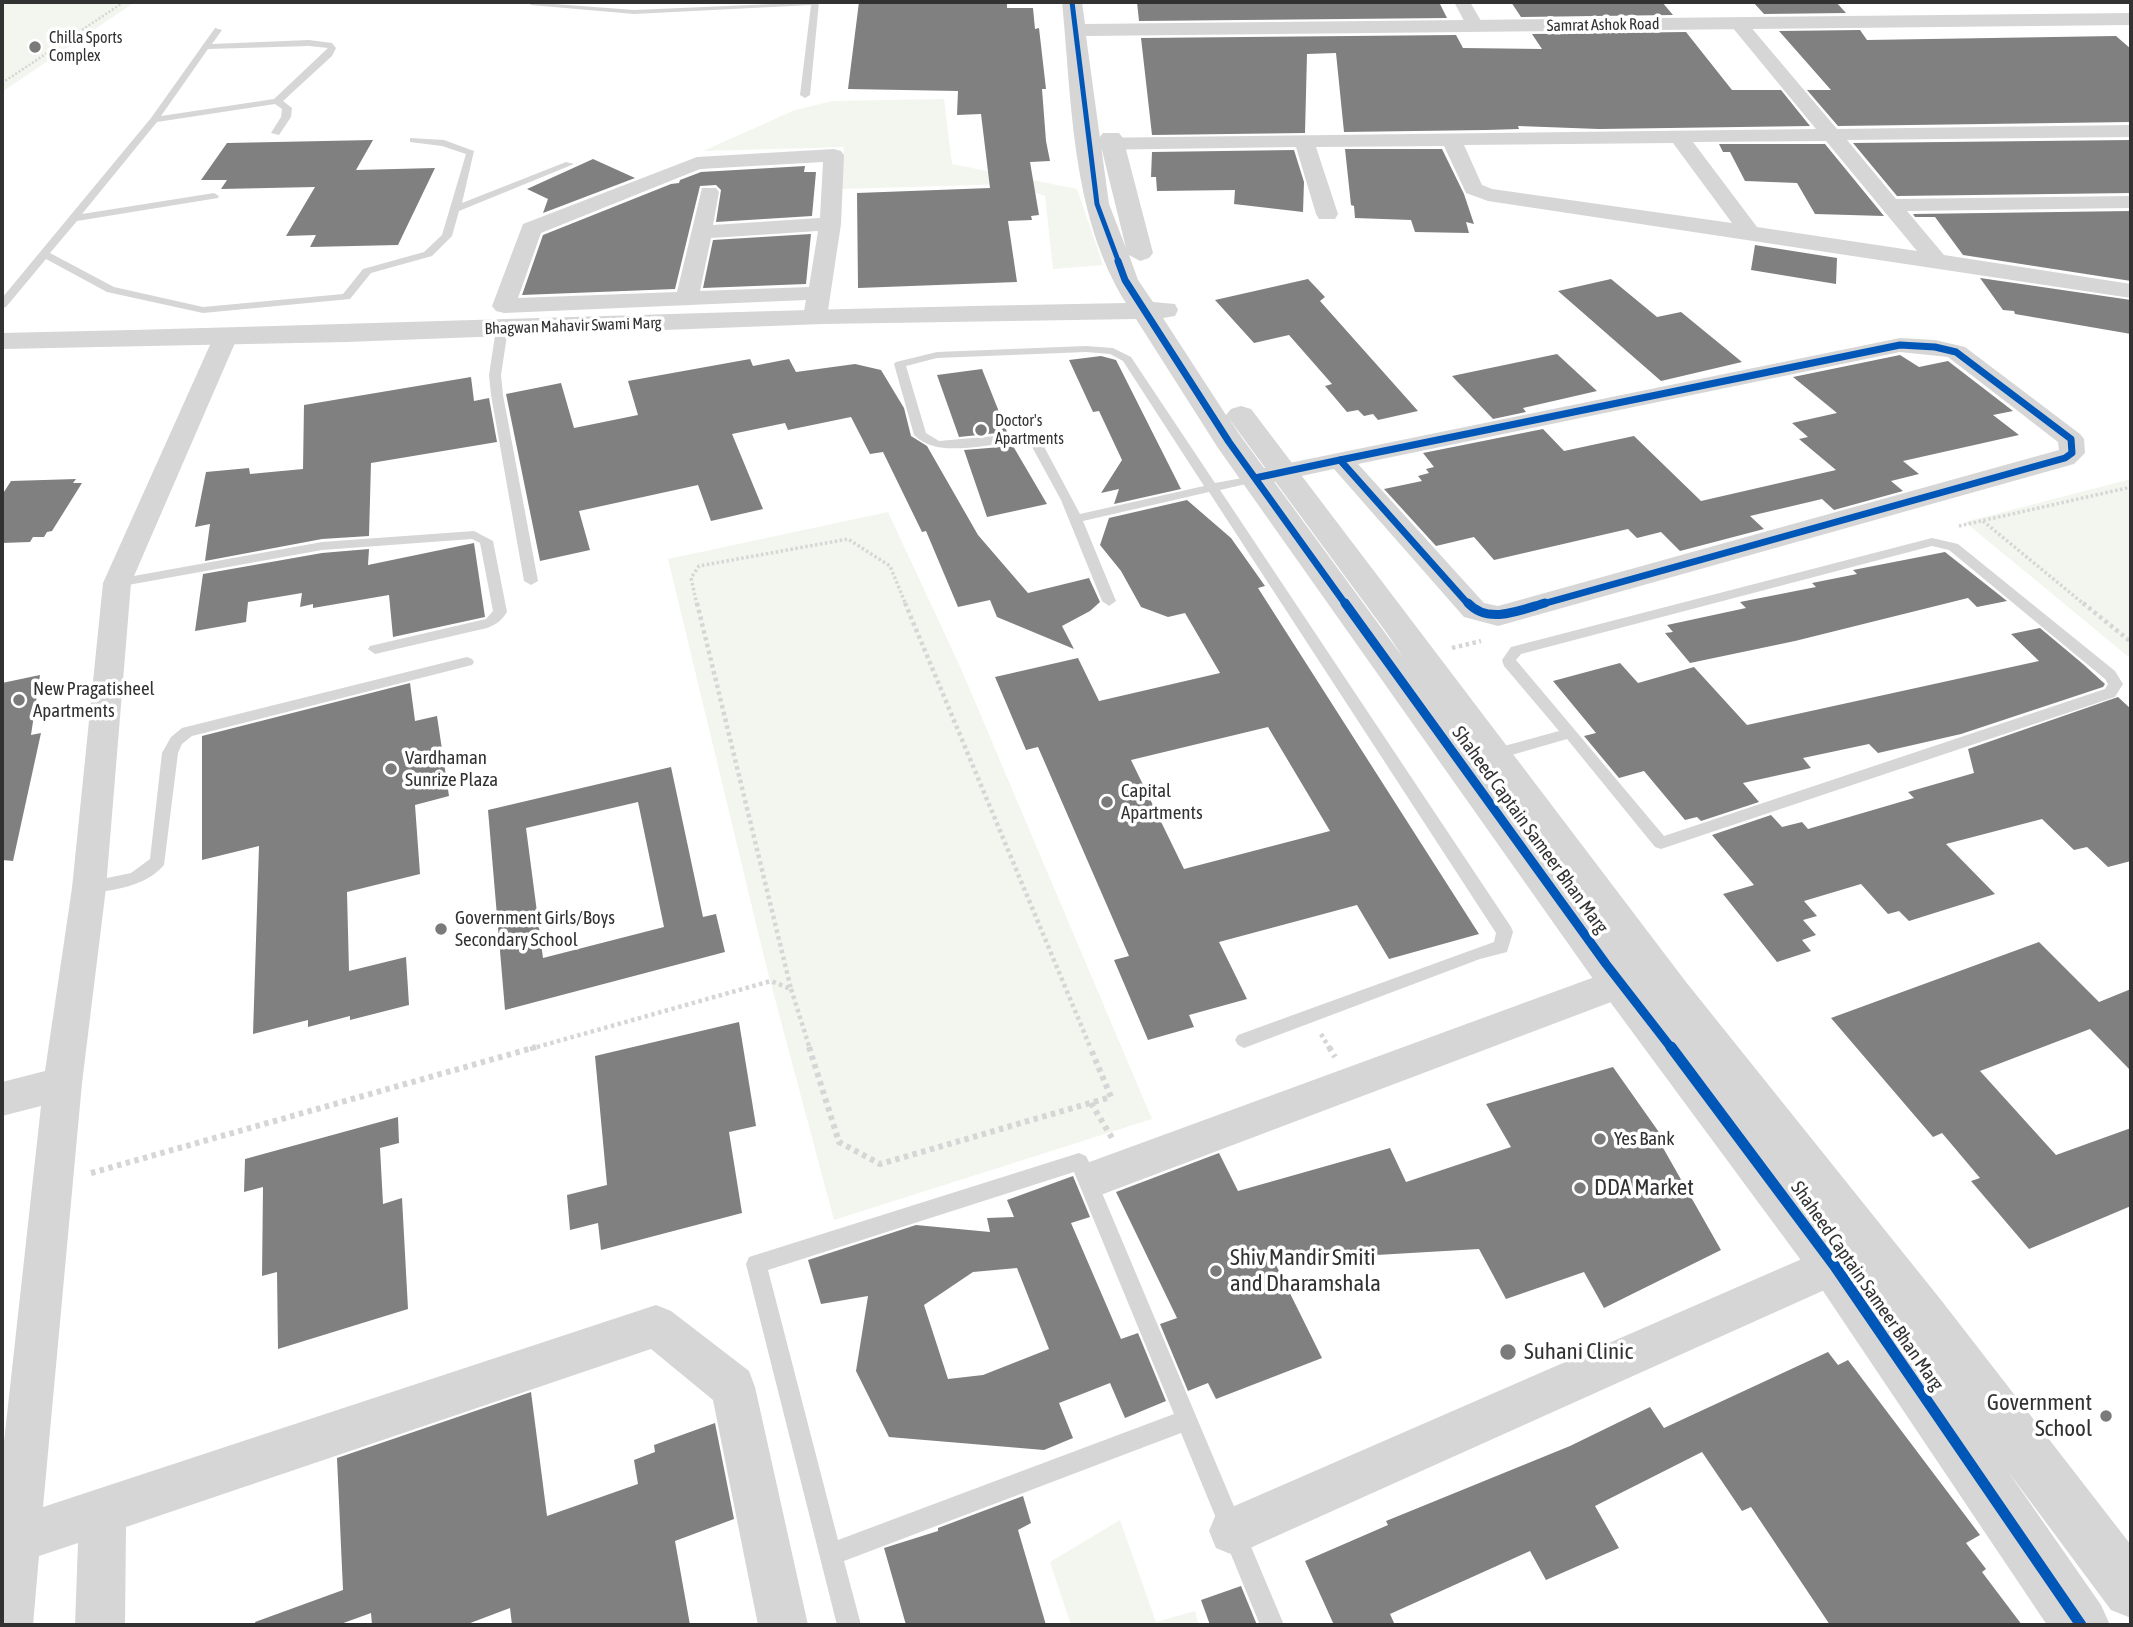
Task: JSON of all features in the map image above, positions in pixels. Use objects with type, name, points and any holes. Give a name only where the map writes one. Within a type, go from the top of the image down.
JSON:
[{"type":"street","name":"Shaheed Captain Sameer Bhan Marg","points":[[1072,2],[1082,30],[1100,143],[1097,204],[1125,280],[1155,311],[1476,759],[1606,964],[1834,1265],[2081,1625]]},
{"type":"street","name":"Shaheed Captain Sameer Bhan Marg","points":[[1082,30],[1086,2]]},
{"type":"street","points":[[1462,2],[1475,26]]},
{"type":"street","name":"Samrat Ashok Road","points":[[1082,30],[2131,19]]},
{"type":"street","points":[[1738,23],[1937,261]]},
{"type":"street","points":[[1100,143],[2131,131]]},
{"type":"street","points":[[1678,136],[1750,232]]},
{"type":"street","points":[[1451,139],[1473,189],[1488,195],[2131,291]]},
{"type":"street","points":[[1304,141],[1327,214]]},
{"type":"street","points":[[834,155],[830,224],[816,305],[687,299],[504,306],[531,229],[696,163],[834,155]]},
{"type":"street","points":[[687,299],[709,192]]},
{"type":"street","points":[[1890,205],[2131,202]]},
{"type":"street","points":[[701,232],[830,224]]},
{"type":"street","name":"Bhagwan Mahavir Swami Marg","points":[[2,341],[502,329],[816,305],[1155,311]]},
{"type":"street","points":[[8,1625],[10,1542],[63,1083],[89,888],[117,583],[226,336]]},
{"type":"street","points":[[1270,474],[1900,345],[1936,347],[1956,352],[2071,439],[2073,447],[2072,453],[2064,458],[1498,616],[1475,610],[1340,460]]},
{"type":"street","name":"Shaheed Captain Sameer Bhan Marg","points":[[1476,759],[1671,995],[1923,1317],[2131,1590]]},
{"type":"street","points":[[1093,1180],[1622,982]]},
{"type":"street","points":[[2,1099],[63,1083]]},
{"type":"street","points":[[1233,1531],[1834,1265]]},
{"type":"street","points":[[10,1542],[656,1326],[733,1387],[783,1625]]},
{"type":"street","points":[[100,1625],[103,1513]]},
{"type":"lane","points":[[531,3],[634,12],[815,2],[805,95]]},
{"type":"lane","points":[[2,305],[154,120],[218,30]]},
{"type":"lane","points":[[154,120],[277,102],[329,54],[332,48],[329,45],[309,43],[206,47]]},
{"type":"lane","points":[[276,133],[286,117],[287,108],[277,102]]},
{"type":"lane","points":[[46,254],[111,290],[203,310],[346,297],[367,271],[428,254],[447,236],[471,153],[444,143],[413,140]]},
{"type":"lane","points":[[454,209],[569,164]]},
{"type":"lane","points":[[75,218],[214,196]]},
{"type":"lane","points":[[502,329],[495,375],[496,395],[531,581]]},
{"type":"lane","points":[[1109,601],[1049,462],[1036,442],[1018,438],[937,445],[920,435],[900,364],[937,355],[1086,349],[1113,351],[1127,359],[1505,932],[1501,947],[1478,953],[1244,1040]]},
{"type":"lane","points":[[1075,519],[1270,474]]},
{"type":"lane","points":[[117,583],[322,546],[474,535],[486,541],[500,612],[497,617],[482,625],[375,649]]},
{"type":"lane","points":[[1932,542],[1953,547],[2110,676],[2116,684],[2110,693],[1661,843],[1570,733],[1511,666],[1509,660],[1516,650],[1932,542]]},
{"type":"lane","points":[[89,888],[130,879],[151,871],[158,861],[170,753],[177,741],[187,732],[467,662]]},
{"type":"lane","points":[[1476,759],[1570,733]]},
{"type":"lane","points":[[849,1625],[756,1264],[1079,1162],[1093,1180],[1186,1420],[1272,1625]]},
{"type":"lane","points":[[831,1554],[1186,1420]]},
{"type":"path","points":[[2,83],[124,2]]},
{"type":"path","points":[[2131,486],[1982,520],[2131,642]]},
{"type":"path","points":[[848,539],[890,566],[1111,1097],[880,1164],[839,1142],[791,989],[691,578],[699,566],[706,564],[848,539]]},
{"type":"path","points":[[53,1183],[771,981],[791,989]]},
{"type":"path","points":[[1310,1016],[1350,1084]]},
{"type":"shaded area","name":"Chilla Sports Complex","points":[[2,2],[135,2],[2,92]]},
{"type":"shaded area","points":[[944,99],[952,164],[1077,189],[1103,265],[1053,269],[1045,196],[1011,184],[842,189],[844,147],[703,151],[795,110],[833,101]]},
{"type":"shaded area","points":[[2131,479],[2131,659],[1965,522]]},
{"type":"shaded area","points":[[888,512],[962,671],[1152,1119],[834,1220],[767,969],[668,559]]},
{"type":"shaded area","points":[[1120,1520],[1156,1622],[1195,1611],[1199,1625],[1071,1625],[1050,1562]]},
{"type":"building","points":[[859,2],[1007,2],[1007,8],[1033,8],[1035,29],[1039,28],[1046,89],[1042,89],[1050,161],[1030,162],[1039,215],[1031,216],[1032,220],[1008,221],[1017,282],[858,288],[857,193],[990,188],[981,114],[957,115],[958,91],[848,89]]},
{"type":"building","points":[[1137,2],[1439,2],[1447,18],[1139,21]]},
{"type":"building","points":[[1511,2],[1662,2],[1673,15],[1521,17]]},
{"type":"building","points":[[1753,2],[1836,2],[1846,13],[1764,14]]},
{"type":"building","points":[[1860,30],[1867,40],[2116,36],[2131,49],[2131,122],[1838,126],[1807,90],[1831,90],[1779,31]]},
{"type":"building","points":[[1686,32],[1732,90],[1781,90],[1810,126],[1599,129],[1518,126],[1519,129],[1344,132],[1336,53],[1307,54],[1305,133],[1152,135],[1141,38],[1456,35],[1463,48],[1542,49],[1532,34]]},
{"type":"building","points":[[373,140],[356,170],[435,168],[398,245],[310,247],[316,235],[286,236],[315,187],[221,189],[227,180],[201,180],[227,143]]},
{"type":"building","points":[[2131,140],[2131,193],[1897,196],[1853,143]]},
{"type":"building","points":[[1719,144],[1825,144],[1884,216],[1815,214],[1797,183],[1745,181],[1730,152],[1723,152]]},
{"type":"building","points":[[1345,149],[1442,149],[1464,194],[1474,224],[1466,222],[1469,233],[1415,232],[1411,220],[1355,218]]},
{"type":"building","points":[[1294,150],[1304,182],[1303,212],[1234,204],[1235,190],[1157,191],[1156,177],[1151,177],[1152,152]]},
{"type":"building","points":[[593,159],[635,178],[543,213],[548,199],[527,189]]},
{"type":"building","points":[[805,166],[804,172],[816,172],[812,216],[716,222],[721,190],[716,185],[700,186],[675,289],[522,295],[543,235],[701,172]]},
{"type":"building","points":[[2131,211],[2131,281],[1963,255],[1935,217],[1915,217],[1913,214]]},
{"type":"building","points":[[811,234],[806,284],[703,288],[713,240]]},
{"type":"building","points":[[1755,245],[1837,258],[1836,284],[1751,270]]},
{"type":"building","points":[[1980,278],[2131,300],[2131,334],[2003,310]]},
{"type":"building","points":[[1308,279],[1325,297],[1320,301],[1418,411],[1378,420],[1373,414],[1364,416],[1358,410],[1347,412],[1325,386],[1332,384],[1289,335],[1254,343],[1215,300]]},
{"type":"building","points":[[1611,279],[1657,317],[1681,312],[1742,362],[1661,381],[1558,291]]},
{"type":"building","points":[[1557,354],[1597,391],[1523,408],[1526,412],[1493,419],[1452,376]]},
{"type":"building","points":[[1900,355],[1919,367],[1948,361],[2013,411],[1993,415],[2019,435],[1903,461],[1919,474],[1891,481],[1903,491],[1834,510],[1822,499],[1750,516],[1764,529],[1680,551],[1661,532],[1637,538],[1628,529],[1494,560],[1474,537],[1436,546],[1384,489],[1422,481],[1418,476],[1429,473],[1426,469],[1434,467],[1423,453],[1543,429],[1564,451],[1634,436],[1701,501],[1836,470],[1799,439],[1808,437],[1792,423],[1837,413],[1793,377]]},
{"type":"building","points":[[1101,356],[1116,360],[1181,489],[1114,504],[1119,489],[1101,493],[1122,460],[1099,411],[1093,412],[1069,360]]},
{"type":"building","points":[[750,359],[753,366],[789,359],[796,372],[855,364],[881,370],[904,408],[911,436],[927,446],[978,535],[1028,593],[1089,578],[1100,602],[1090,611],[1062,626],[1074,649],[997,617],[990,600],[958,607],[926,531],[922,532],[883,452],[870,454],[851,417],[788,430],[785,423],[732,434],[763,509],[711,521],[698,485],[579,511],[590,550],[540,561],[506,394],[561,383],[574,428],[638,415],[628,381]]},
{"type":"building","points":[[982,369],[1007,432],[959,437],[937,375]]},
{"type":"building","points":[[471,377],[474,401],[489,398],[497,442],[371,463],[369,536],[322,539],[205,561],[210,524],[195,527],[206,472],[249,468],[250,474],[303,469],[304,405]]},
{"type":"building","points":[[1013,446],[1047,504],[987,517],[964,450]]},
{"type":"building","points":[[76,479],[73,483],[82,483],[52,531],[47,532],[44,537],[33,537],[30,542],[2,543],[2,495],[11,481]]},
{"type":"building","name":"Capital Apartments","points":[[1187,500],[1231,538],[1265,586],[1258,588],[1479,934],[1389,959],[1357,905],[1219,942],[1247,999],[1189,1015],[1194,1027],[1148,1040],[1114,960],[1129,956],[1038,747],[1026,750],[995,677],[1078,658],[1099,701],[1220,673],[1185,613],[1168,617],[1141,607],[1121,571],[1100,545],[1109,518]],"holes":[[[1268,727],[1330,831],[1184,869],[1131,760]]]},
{"type":"building","points":[[474,543],[485,617],[393,637],[389,595],[313,608],[313,604],[300,607],[302,593],[248,602],[246,622],[195,631],[203,574],[322,553],[369,549],[368,565]]},
{"type":"building","points":[[1945,552],[2007,601],[1977,607],[1968,598],[1795,641],[1690,663],[1665,633],[1673,632],[1667,625],[1746,608],[1740,602],[1816,587],[1812,583],[1857,574],[1853,570]]},
{"type":"building","points":[[2040,628],[2105,684],[2103,687],[1961,734],[1878,753],[1869,744],[1803,758],[1811,768],[1743,783],[1759,802],[1701,821],[1697,817],[1685,820],[1644,771],[1619,778],[1584,736],[1596,733],[1553,681],[1620,663],[1638,683],[1694,667],[1747,725],[2039,661],[2011,634]]},
{"type":"building","points":[[40,675],[31,735],[41,733],[13,861],[2,860],[2,683]]},
{"type":"building","points":[[410,683],[415,721],[437,716],[449,796],[415,805],[420,874],[347,892],[349,971],[406,957],[409,1005],[350,1020],[350,1016],[308,1027],[308,1020],[253,1034],[259,846],[202,860],[202,736]]},
{"type":"building","points":[[2118,697],[2131,709],[2131,861],[2108,867],[2087,847],[2074,850],[2042,819],[1946,844],[1995,894],[1909,921],[1899,911],[1888,914],[1861,884],[1804,901],[1817,916],[1803,920],[1816,935],[1802,940],[1811,951],[1777,962],[1723,894],[1754,885],[1712,835],[1771,815],[1782,827],[1802,822],[1808,829],[1914,798],[1908,792],[1974,773],[1968,749]]},
{"type":"building","points":[[671,767],[703,917],[716,914],[725,952],[505,1010],[488,810]],"holes":[[[638,802],[664,927],[543,958],[526,828]]]},
{"type":"building","points":[[2039,942],[2099,1002],[2131,989],[2131,1071],[2090,1029],[1980,1071],[2056,1155],[2131,1128],[2131,1206],[2029,1249],[1971,1181],[1980,1178],[1942,1133],[1933,1137],[1831,1018]]},
{"type":"building","points":[[739,1022],[756,1126],[729,1132],[742,1213],[601,1250],[598,1223],[570,1230],[567,1195],[607,1185],[595,1056]]},
{"type":"building","points":[[1613,1067],[1668,1145],[1662,1146],[1721,1250],[1604,1308],[1584,1272],[1506,1299],[1479,1249],[1274,1261],[1322,1358],[1216,1399],[1208,1383],[1188,1391],[1160,1324],[1177,1318],[1116,1192],[1219,1153],[1238,1191],[1390,1148],[1406,1182],[1511,1147],[1486,1104]]},
{"type":"building","points":[[398,1117],[399,1143],[380,1148],[383,1204],[402,1198],[408,1309],[278,1349],[277,1272],[262,1276],[263,1187],[244,1192],[245,1159]]},
{"type":"building","points":[[1073,1176],[1090,1217],[1071,1223],[1121,1339],[1138,1333],[1166,1401],[1125,1418],[1110,1383],[1059,1403],[1073,1438],[1044,1450],[889,1437],[856,1371],[868,1296],[821,1304],[808,1260],[916,1225],[990,1232],[987,1218],[1014,1217],[1007,1200]],"holes":[[[1017,1268],[1049,1349],[983,1375],[948,1379],[924,1305],[973,1272]]]},
{"type":"building","points":[[1828,1352],[1838,1365],[1848,1360],[1980,1535],[1966,1543],[1986,1569],[1982,1572],[2022,1625],[1830,1625],[1751,1507],[1742,1511],[1702,1452],[1595,1506],[1619,1548],[1546,1580],[1530,1551],[1390,1614],[1395,1625],[1334,1625],[1305,1561],[1388,1525],[1386,1521],[1570,1446],[1650,1407],[1664,1428]]},
{"type":"building","points":[[531,1392],[547,1516],[638,1484],[634,1460],[655,1452],[654,1445],[715,1423],[734,1519],[675,1541],[690,1625],[512,1625],[510,1608],[465,1625],[372,1625],[371,1613],[338,1625],[256,1625],[255,1622],[343,1590],[337,1458]]},
{"type":"building","points":[[1023,1496],[1031,1523],[1018,1530],[1046,1625],[906,1625],[884,1548],[938,1531],[938,1528]]},
{"type":"building","points":[[1241,1586],[1257,1625],[1210,1625],[1201,1600]]},
{"type":"cycle path","points":[[1072,2],[1097,204],[1125,280],[1229,442],[1606,964],[1834,1265],[2081,1625]]},
{"type":"cycle path","points":[[1255,478],[1340,460],[1900,345],[1935,347],[1956,352],[2071,439],[2072,453],[2065,458],[1498,616],[1474,610],[1340,460]]},
{"type":"place","name":"Chilla Sports Complex","points":[[35,47]]},
{"type":"place","name":"Doctor's Apartments","points":[[981,430]]},
{"type":"place","name":"New Pragatisheel Apartments","points":[[19,700]]},
{"type":"place","name":"Vardhaman Sunrize Plaza","points":[[391,769]]},
{"type":"place","name":"Capital Apartments","points":[[1107,802]]},
{"type":"place","name":"Government Girls/Boys Secondary School","points":[[441,929]]},
{"type":"place","name":"Yes Bank","points":[[1600,1139]]},
{"type":"place","name":"DDA Market","points":[[1580,1188]]},
{"type":"place","name":"Shiv Mandir Smiti and Dharamshala","points":[[1216,1271]]},
{"type":"place","name":"Suhani Clinic","points":[[1508,1352]]},
{"type":"place","name":"Government School","points":[[2106,1416]]}]
